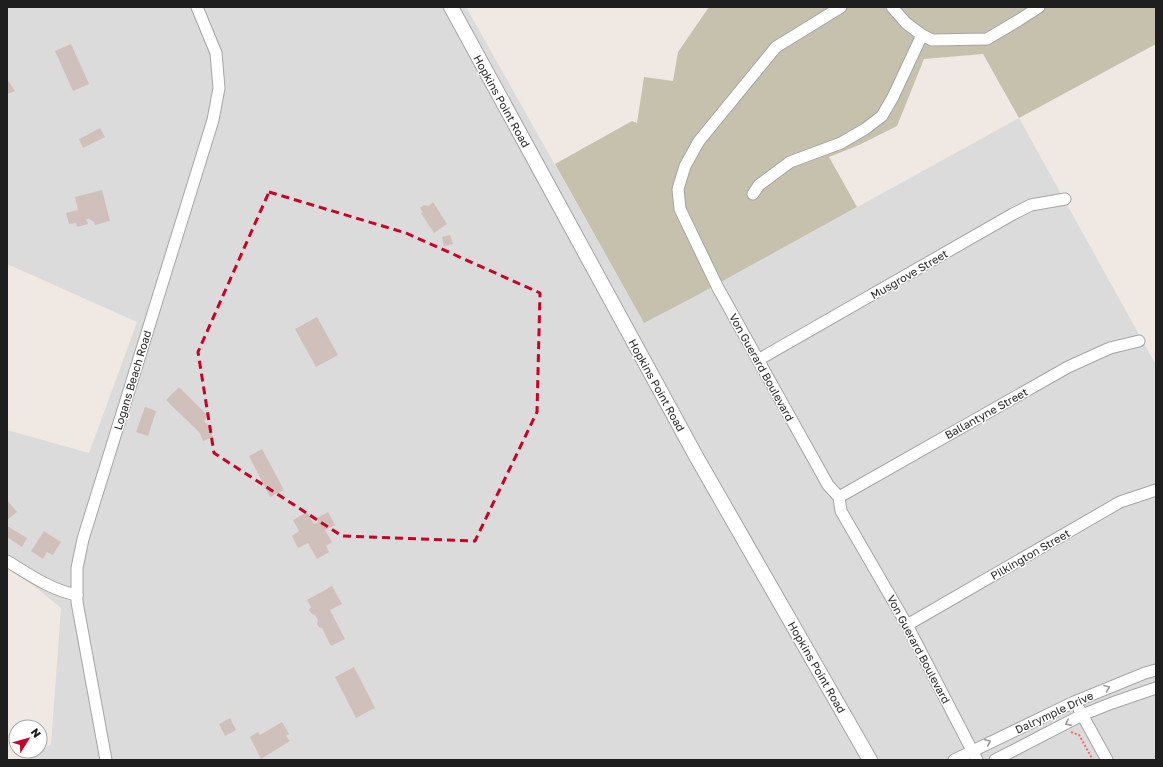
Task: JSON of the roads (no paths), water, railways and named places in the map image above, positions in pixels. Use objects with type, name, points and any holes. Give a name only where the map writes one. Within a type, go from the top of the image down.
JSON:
[{"type":"street","name":"Logans Beach Road","points":[[106,760],[77,602],[77,568],[83,539],[216,107],[219,88],[216,53],[197,7]]},
{"type":"street","name":"Hopkins Point Road","points":[[451,7],[697,458],[870,760]]},
{"type":"street","name":"Von Guerard Boulevard","points":[[841,7],[776,47],[699,141],[686,166],[678,189],[680,209],[718,288],[828,485],[839,497],[841,511],[907,625],[974,755]]},
{"type":"street","points":[[892,7],[906,23],[922,35],[932,40],[987,39],[1039,7]]},
{"type":"street","points":[[753,194],[759,185],[790,162],[841,143],[865,129],[882,116],[893,97],[922,35]]},
{"type":"street","name":"Musgrove Street","points":[[758,360],[1031,204],[1065,198]]},
{"type":"street","name":"Ballantyne Street","points":[[839,497],[1068,367],[1110,348],[1139,341]]},
{"type":"street","name":"Pilkington Street","points":[[907,625],[1120,502],[1156,490]]},
{"type":"street","points":[[7,561],[47,586],[63,593],[77,595]]},
{"type":"street","name":"Dalrymple Drive","points":[[954,760],[974,755],[1074,702],[1145,673],[1156,670]]},
{"type":"street","name":"Dalrymple Drive","points":[[995,760],[1082,715],[1156,688]]},
{"type":"street","points":[[1074,702],[1107,760]]}]
